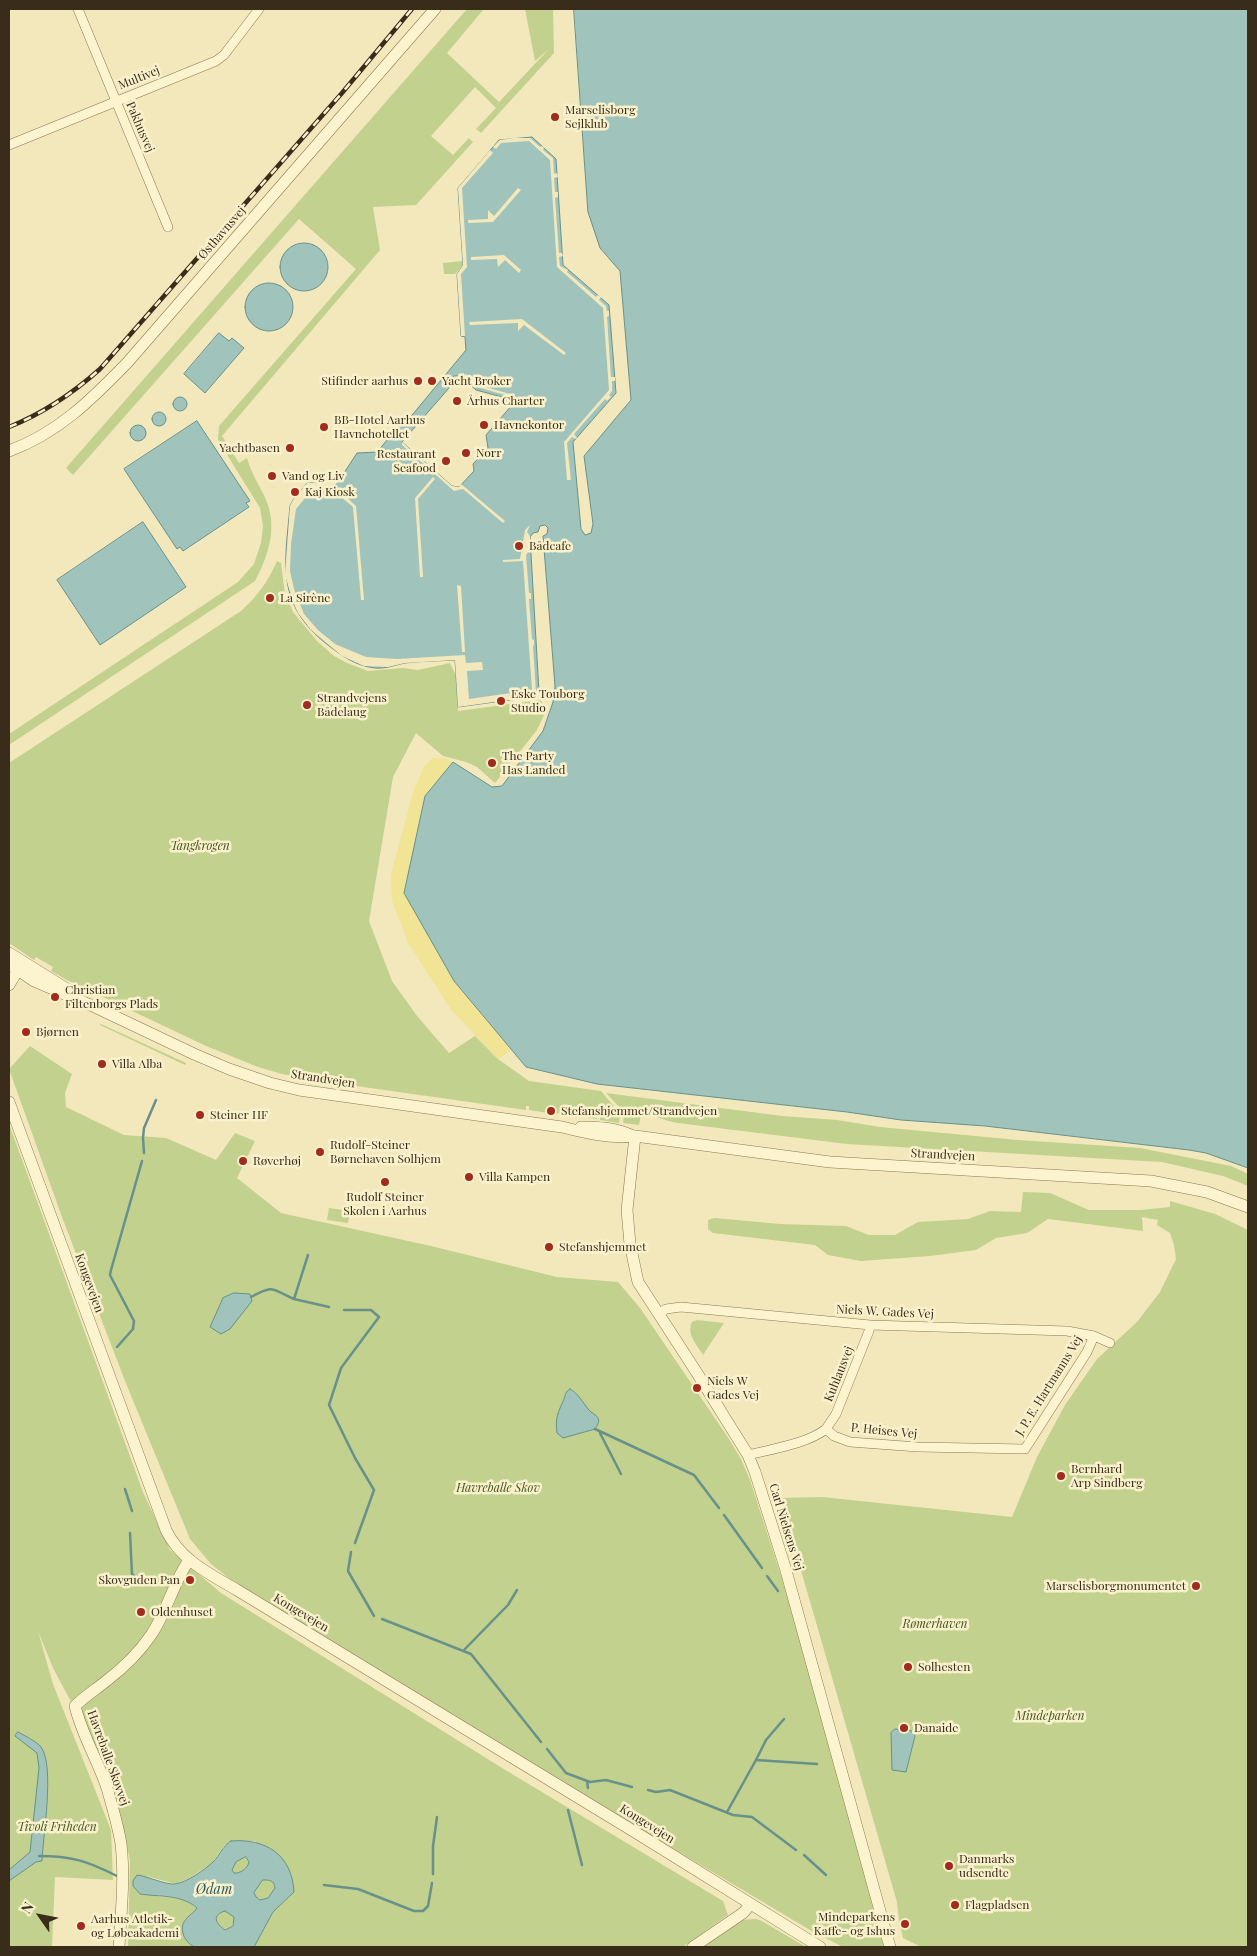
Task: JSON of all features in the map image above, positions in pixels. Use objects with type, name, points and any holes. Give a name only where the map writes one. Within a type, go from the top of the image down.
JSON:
[{"type":"street","name":"Pakhusvej","points":[[78,9],[168,227]]},
{"type":"street","name":"Multivej","points":[[9,145],[216,61],[224,55],[259,9]]},
{"type":"street","name":"Østhavnsvej","points":[[9,451],[53,429],[91,400],[133,355],[435,9]]},
{"type":"street","points":[[9,985],[13,961]]},
{"type":"street","name":"Strandvejen","points":[[13,961],[95,1007],[210,1061],[270,1083],[299,1090],[562,1127],[590,1134],[619,1138],[635,1136],[830,1162],[1151,1181],[1207,1192],[1248,1207]]},
{"type":"street","name":"Kongevejen","points":[[9,1102],[166,1530],[175,1545],[189,1560],[820,1947]]},
{"type":"street","name":"Carl Nielsens Vej","points":[[635,1136],[627,1210],[630,1244],[638,1282],[698,1372],[748,1455],[761,1489],[785,1567],[890,1947]]},
{"type":"street","name":"Niels W. Gades Vej","points":[[659,1313],[666,1309],[681,1307],[870,1325],[1067,1331],[1094,1336],[1110,1343]]},
{"type":"street","name":"Kuhlausvej","points":[[826,1429],[836,1414],[870,1325]]},
{"type":"street","name":"J. P. E. Hartmanns Vej","points":[[1025,1449],[1087,1352],[1094,1336]]},
{"type":"street","points":[[748,1455],[808,1439],[826,1429]]},
{"type":"street","name":"P. Heises Vej","points":[[826,1429],[834,1436],[850,1442],[918,1447],[1025,1449]]},
{"type":"street","name":"Havreballe Skovvej","points":[[119,1947],[121,1844],[106,1788],[94,1754],[78,1719],[75,1706],[106,1682],[135,1655],[151,1635],[165,1610],[183,1568],[189,1560]]},
{"type":"street","points":[[693,1947],[743,1913],[750,1905]]},
{"type":"green space","points":[[467,9],[484,9],[447,53],[499,102],[548,50],[535,61],[525,9],[553,9],[554,53],[481,133],[476,129],[496,108],[475,87],[431,136],[453,155],[469,138],[473,142],[416,205],[373,207],[380,250],[222,436],[239,463],[247,458],[270,510],[270,542],[264,562],[255,581],[9,745],[9,734],[238,582],[254,564],[261,543],[263,526],[260,508],[218,440],[219,426],[356,269],[299,219],[73,475],[66,468]]},
{"type":"green space","points":[[462,261],[463,265],[455,274],[444,274],[443,263]]},
{"type":"green space","name":"Tangkrogen","points":[[277,561],[281,563],[285,594],[293,612],[317,641],[334,656],[347,663],[368,671],[403,668],[418,670],[450,663],[456,676],[458,711],[541,700],[544,715],[537,730],[495,783],[477,767],[443,756],[416,733],[393,777],[369,921],[392,981],[417,1016],[449,1053],[475,1036],[498,1059],[529,1081],[601,1091],[620,1114],[619,1123],[600,1120],[600,1116],[597,1115],[597,1119],[555,1113],[555,1110],[548,1109],[548,1113],[529,1110],[529,1106],[526,1106],[526,1110],[335,1083],[282,1074],[258,1067],[206,1046],[67,980],[51,971],[53,967],[36,957],[34,960],[9,943],[9,763],[241,611],[262,588]]},
{"type":"green space","points":[[101,1024],[186,1063],[185,1065]]},
{"type":"green space","name":"Havreballe Skov","points":[[30,1046],[72,1074],[65,1093],[66,1107],[124,1135],[166,1138],[216,1160],[235,1133],[255,1141],[237,1178],[281,1213],[431,1246],[557,1277],[618,1282],[640,1308],[727,1436],[741,1459],[750,1480],[794,1616],[884,1947],[843,1947],[810,1930],[482,1735],[231,1580],[211,1564],[190,1539],[125,1381],[62,1217],[9,1069]]},
{"type":"green space","points":[[606,1093],[782,1116],[837,1120],[880,1127],[1018,1140],[1140,1148],[1231,1166],[1248,1174],[1248,1186],[1223,1176],[1162,1162],[847,1144],[678,1123],[638,1111],[623,1111]]},
{"type":"green space","points":[[632,1112],[641,1114],[639,1125],[623,1123],[624,1114]]},
{"type":"green space","name":"Tivoli Friheden","points":[[9,1124],[143,1492],[170,1550],[221,1593],[507,1771],[723,1901],[728,1915],[683,1947],[254,1947],[273,1912],[294,1892],[255,1841],[231,1841],[224,1846],[212,1863],[190,1878],[175,1884],[147,1876],[159,1897],[180,1899],[189,1902],[197,1909],[184,1920],[186,1941],[195,1947],[128,1947],[130,1860],[110,1775],[53,1668],[38,1631],[53,1684],[111,1830],[113,1880],[55,1877],[52,1947],[9,1947]]},
{"type":"green space","name":"Mindeparken","points":[[1023,1192],[1050,1193],[1089,1210],[1141,1210],[1170,1207],[1170,1201],[1215,1214],[1248,1230],[1248,1947],[921,1947],[903,1938],[897,1902],[780,1498],[822,1497],[1012,1517],[1037,1457],[1065,1405],[1097,1359],[1137,1322],[1160,1292],[1176,1259],[1174,1245],[1170,1233],[1157,1225],[1158,1220],[1142,1217],[1143,1231],[1048,1219],[1027,1233],[996,1238],[976,1250],[930,1256],[861,1261],[828,1255],[815,1245],[713,1233],[708,1229],[708,1220],[714,1218],[780,1224],[846,1226],[869,1235],[895,1235],[918,1222],[968,1219],[990,1211],[1021,1212]]},
{"type":"green space","points":[[329,1208],[350,1211],[348,1223],[327,1220]]},
{"type":"green space","points":[[697,1320],[724,1323],[703,1355],[690,1331],[692,1322]]},
{"type":"green space","points":[[246,1857],[249,1862],[244,1870],[234,1873],[232,1870],[236,1862]]},
{"type":"green space","points":[[263,1880],[274,1883],[275,1888],[268,1898],[260,1900],[254,1893]]},
{"type":"green space","points":[[225,1911],[231,1914],[234,1920],[231,1926],[225,1929],[219,1926],[216,1920],[219,1914]]},
{"type":"green space","points":[[742,1920],[760,1920],[806,1947],[701,1947]]},
{"type":"sand","points":[[433,758],[444,758],[453,762],[425,796],[454,981],[512,1050],[498,1059],[452,1011],[408,943],[392,901],[391,874],[414,789],[425,765]]},
{"type":"water","points":[[574,9],[1248,9],[1248,1168],[1206,1153],[1189,1150],[985,1126],[901,1120],[847,1112],[597,1084],[526,1067],[454,981],[404,893],[425,796],[453,762],[492,787],[502,786],[543,731],[553,702],[555,686],[543,536],[547,534],[548,528],[545,525],[540,526],[538,532],[533,533],[530,537],[539,692],[531,697],[458,707],[455,660],[405,663],[383,668],[368,667],[344,657],[311,630],[299,614],[291,598],[287,582],[286,546],[290,506],[307,483],[328,482],[336,472],[342,476],[357,453],[377,452],[404,420],[408,420],[466,350],[465,337],[461,336],[457,274],[463,265],[458,188],[499,140],[532,137],[556,159],[563,265],[609,305],[616,393],[573,442],[581,529],[585,535],[591,533],[593,524],[584,456],[631,400],[620,271],[600,248],[588,212]],"holes":[[[454,376],[462,379],[464,376],[470,381],[468,383],[476,390],[502,397],[512,405],[486,435],[488,448],[473,464],[474,471],[459,487],[452,486],[402,442],[449,388],[449,383]]]},
{"type":"water","points":[[304,243],[313,245],[321,250],[326,258],[328,267],[326,276],[321,284],[313,289],[304,291],[295,289],[287,284],[282,276],[280,267],[282,258],[287,250],[295,245]]},
{"type":"water","points":[[269,283],[278,285],[286,290],[291,298],[293,307],[291,316],[286,324],[278,329],[269,331],[260,329],[252,324],[247,316],[245,307],[247,298],[252,290],[260,285]]},
{"type":"water","points":[[219,333],[229,341],[232,338],[244,348],[205,393],[184,374]]},
{"type":"water","points":[[177,397],[183,397],[187,404],[183,411],[177,411],[173,407],[173,401]]},
{"type":"water","points":[[156,412],[162,412],[166,419],[162,426],[156,426],[152,422],[152,416]]},
{"type":"water","points":[[197,421],[250,501],[246,503],[249,507],[183,551],[180,547],[177,549],[124,469]]},
{"type":"water","points":[[138,425],[146,433],[138,441],[130,433]]},
{"type":"water","points":[[143,522],[186,587],[100,645],[57,580]]},
{"type":"water","points":[[234,1293],[250,1294],[252,1301],[230,1329],[221,1334],[210,1327],[223,1298]]},
{"type":"water","points":[[570,1389],[599,1419],[595,1429],[563,1438],[557,1433],[557,1419],[566,1393]]},
{"type":"water","points":[[895,1729],[912,1731],[915,1736],[906,1772],[892,1770],[891,1733]]},
{"type":"water","points":[[18,1732],[39,1745],[45,1756],[48,1785],[47,1802],[42,1861],[36,1862],[9,1881],[9,1870],[30,1852],[39,1768],[37,1753],[15,1736]]},
{"type":"water","name":"Ødam","points":[[231,1841],[255,1842],[275,1852],[288,1868],[294,1892],[273,1912],[254,1947],[195,1947],[186,1940],[182,1929],[185,1920],[197,1908],[177,1898],[140,1894],[133,1886],[133,1881],[137,1875],[171,1884],[185,1881],[213,1862]],"holes":[[[246,1857],[249,1862],[247,1866],[241,1872],[234,1873],[232,1870],[236,1862]],[[263,1880],[270,1880],[274,1883],[275,1888],[268,1898],[260,1900],[254,1893]],[[225,1911],[234,1917],[233,1926],[225,1930],[219,1925],[216,1917]]]},
{"type":"pier","points":[[530,138],[540,147],[542,146],[543,150],[553,158],[554,174],[557,173],[558,177],[554,178],[555,192],[558,192],[558,197],[555,198],[559,253],[562,253],[563,256],[559,257],[560,266],[568,270],[567,272],[596,297],[598,295],[601,297],[599,300],[609,311],[609,316],[607,317],[611,377],[615,377],[615,381],[612,381],[612,391],[609,395],[611,397],[607,401],[605,399],[574,434],[577,438],[572,437],[567,443],[571,480],[567,480],[564,442],[609,390],[603,308],[557,267],[550,160],[529,141],[501,143],[496,149],[493,147],[500,140]]},
{"type":"pier","points":[[490,150],[493,153],[462,188],[467,267],[461,274],[465,336],[461,336],[457,274],[463,265],[458,188]]},
{"type":"pier","points":[[518,188],[521,190],[493,222],[468,223],[468,220],[488,219],[488,210],[494,216]]},
{"type":"pier","points":[[504,255],[521,270],[519,273],[505,260],[498,267],[497,259],[471,260],[471,257]]},
{"type":"pier","points":[[522,319],[566,353],[564,355],[524,325],[518,331],[518,323],[470,325],[469,322]]},
{"type":"pier","points":[[466,374],[479,385],[510,394],[508,397],[515,403],[512,405],[504,398],[505,395],[477,387],[464,376]]},
{"type":"pier","points":[[402,442],[452,486],[459,487],[461,484],[505,521],[503,523],[463,489],[454,491],[402,445]]},
{"type":"pier","points":[[334,475],[340,479],[331,490],[311,491],[296,509],[291,544],[290,571],[294,589],[304,614],[318,630],[335,644],[366,657],[397,659],[465,655],[466,663],[482,662],[483,670],[467,671],[469,699],[532,690],[523,561],[503,562],[503,560],[520,559],[525,530],[530,525],[527,532],[530,536],[530,550],[526,555],[529,593],[531,593],[531,599],[529,599],[532,639],[534,640],[536,693],[541,692],[540,694],[537,696],[458,707],[455,660],[405,663],[388,667],[364,666],[342,656],[311,630],[298,613],[285,575],[290,506],[307,483],[328,482]]},
{"type":"pier","points":[[433,477],[435,479],[418,499],[423,577],[420,577],[415,498]]},
{"type":"pier","points":[[337,488],[356,506],[364,600],[361,600],[353,507],[334,491]]},
{"type":"pier","points":[[457,585],[461,586],[465,652],[462,652]]},
{"type":"waterway","points":[[144,1153],[144,1128],[156,1100]]},
{"type":"waterway","points":[[117,1347],[133,1329],[134,1321],[110,1275],[142,1161]]},
{"type":"waterway","points":[[308,1255],[294,1299],[329,1307]]},
{"type":"waterway","points":[[251,1297],[265,1290],[273,1289],[294,1299]]},
{"type":"waterway","points":[[344,1310],[371,1310],[379,1317],[341,1368],[329,1405],[355,1458],[374,1490],[355,1543]]},
{"type":"waterway","points":[[595,1429],[694,1475],[719,1508]]},
{"type":"waterway","points":[[600,1433],[621,1474]]},
{"type":"waterway","points":[[125,1489],[132,1511]]},
{"type":"waterway","points":[[724,1515],[762,1568]]},
{"type":"waterway","points":[[130,1533],[132,1574],[150,1585]]},
{"type":"waterway","points":[[351,1552],[348,1571],[374,1616]]},
{"type":"waterway","points":[[767,1576],[778,1591]]},
{"type":"waterway","points":[[463,1651],[508,1605],[517,1590]]},
{"type":"waterway","points":[[382,1619],[471,1654],[541,1742]]},
{"type":"waterway","points":[[756,1760],[766,1740],[784,1719]]},
{"type":"waterway","points":[[547,1749],[566,1773],[590,1782],[606,1780],[632,1787]]},
{"type":"waterway","points":[[727,1812],[756,1760],[817,1764]]},
{"type":"waterway","points":[[587,1781],[588,1788]]},
{"type":"waterway","points":[[648,1790],[656,1792],[670,1790],[733,1815],[752,1817],[796,1850]]},
{"type":"waterway","points":[[568,1810],[582,1865]]},
{"type":"waterway","points":[[433,1874],[433,1846],[437,1817]]},
{"type":"waterway","points":[[804,1855],[826,1875]]},
{"type":"waterway","points":[[39,1856],[79,1860],[117,1876]]},
{"type":"waterway","points":[[324,1885],[358,1889],[414,1911],[423,1911],[428,1906],[432,1883]]},
{"type":"railway","points":[[9,427],[34,416],[57,402],[100,369],[342,93],[412,9]]},
{"type":"place","name":"Marselisborg Sejlklub","points":[[555,117]]},
{"type":"place","name":"Stifinder aarhus","points":[[418,381]]},
{"type":"place","name":"Yacht Broker","points":[[432,381]]},
{"type":"place","name":"Århus Charter","points":[[457,401]]},
{"type":"place","name":"Havnekontor","points":[[484,425]]},
{"type":"place","name":"BB-Hotel Aarhus Havnehotellet","points":[[324,427]]},
{"type":"place","name":"Yachtbasen","points":[[290,448]]},
{"type":"place","name":"Norr","points":[[466,453]]},
{"type":"place","name":"Restaurant Seafood","points":[[446,461]]},
{"type":"place","name":"Vand og Liv","points":[[272,476]]},
{"type":"place","name":"Kaj Kiosk","points":[[295,492]]},
{"type":"place","name":"Bådcafe","points":[[519,546]]},
{"type":"place","name":"La Sirène","points":[[270,598]]},
{"type":"place","name":"Eske Touborg Studio","points":[[501,701]]},
{"type":"place","name":"Strandvejens Bådelaug","points":[[307,705]]},
{"type":"place","name":"The Party Has Landed","points":[[492,763]]},
{"type":"place","name":"Christian Filtenborgs Plads","points":[[55,997]]},
{"type":"place","name":"Bjørnen","points":[[26,1032]]},
{"type":"place","name":"Villa Alba","points":[[102,1064]]},
{"type":"place","name":"Stefanshjemmet/Strandvejen","points":[[551,1111]]},
{"type":"place","name":"Steiner HF","points":[[200,1115]]},
{"type":"place","name":"Rudolf-Steiner Børnehaven Solhjem","points":[[320,1152]]},
{"type":"place","name":"Røverhøj","points":[[243,1161]]},
{"type":"place","name":"Villa Kampen","points":[[469,1177]]},
{"type":"place","name":"Rudolf Steiner Skolen i Aarhus","points":[[385,1182]]},
{"type":"place","name":"Stefanshjemmet","points":[[549,1247]]},
{"type":"place","name":"Niels W Gades Vej","points":[[697,1388]]},
{"type":"place","name":"Bernhard Arp Sindberg","points":[[1061,1476]]},
{"type":"place","name":"Skovguden Pan","points":[[190,1580]]},
{"type":"place","name":"Marselisborgmonumentet","points":[[1196,1586]]},
{"type":"place","name":"Oldenhuset","points":[[141,1612]]},
{"type":"place","name":"Solhesten","points":[[908,1667]]},
{"type":"place","name":"Danaide","points":[[904,1728]]},
{"type":"place","name":"Danmarks udsendte","points":[[949,1866]]},
{"type":"place","name":"Flagpladsen","points":[[955,1905]]},
{"type":"place","name":"Mindeparkens Kaffe- og Ishus","points":[[905,1924]]},
{"type":"place","name":"Aarhus Atletik- og Løbeakademi","points":[[81,1926]]},
{"type":"park label","name":"Rømerhaven","points":[[935,1624]]}]
